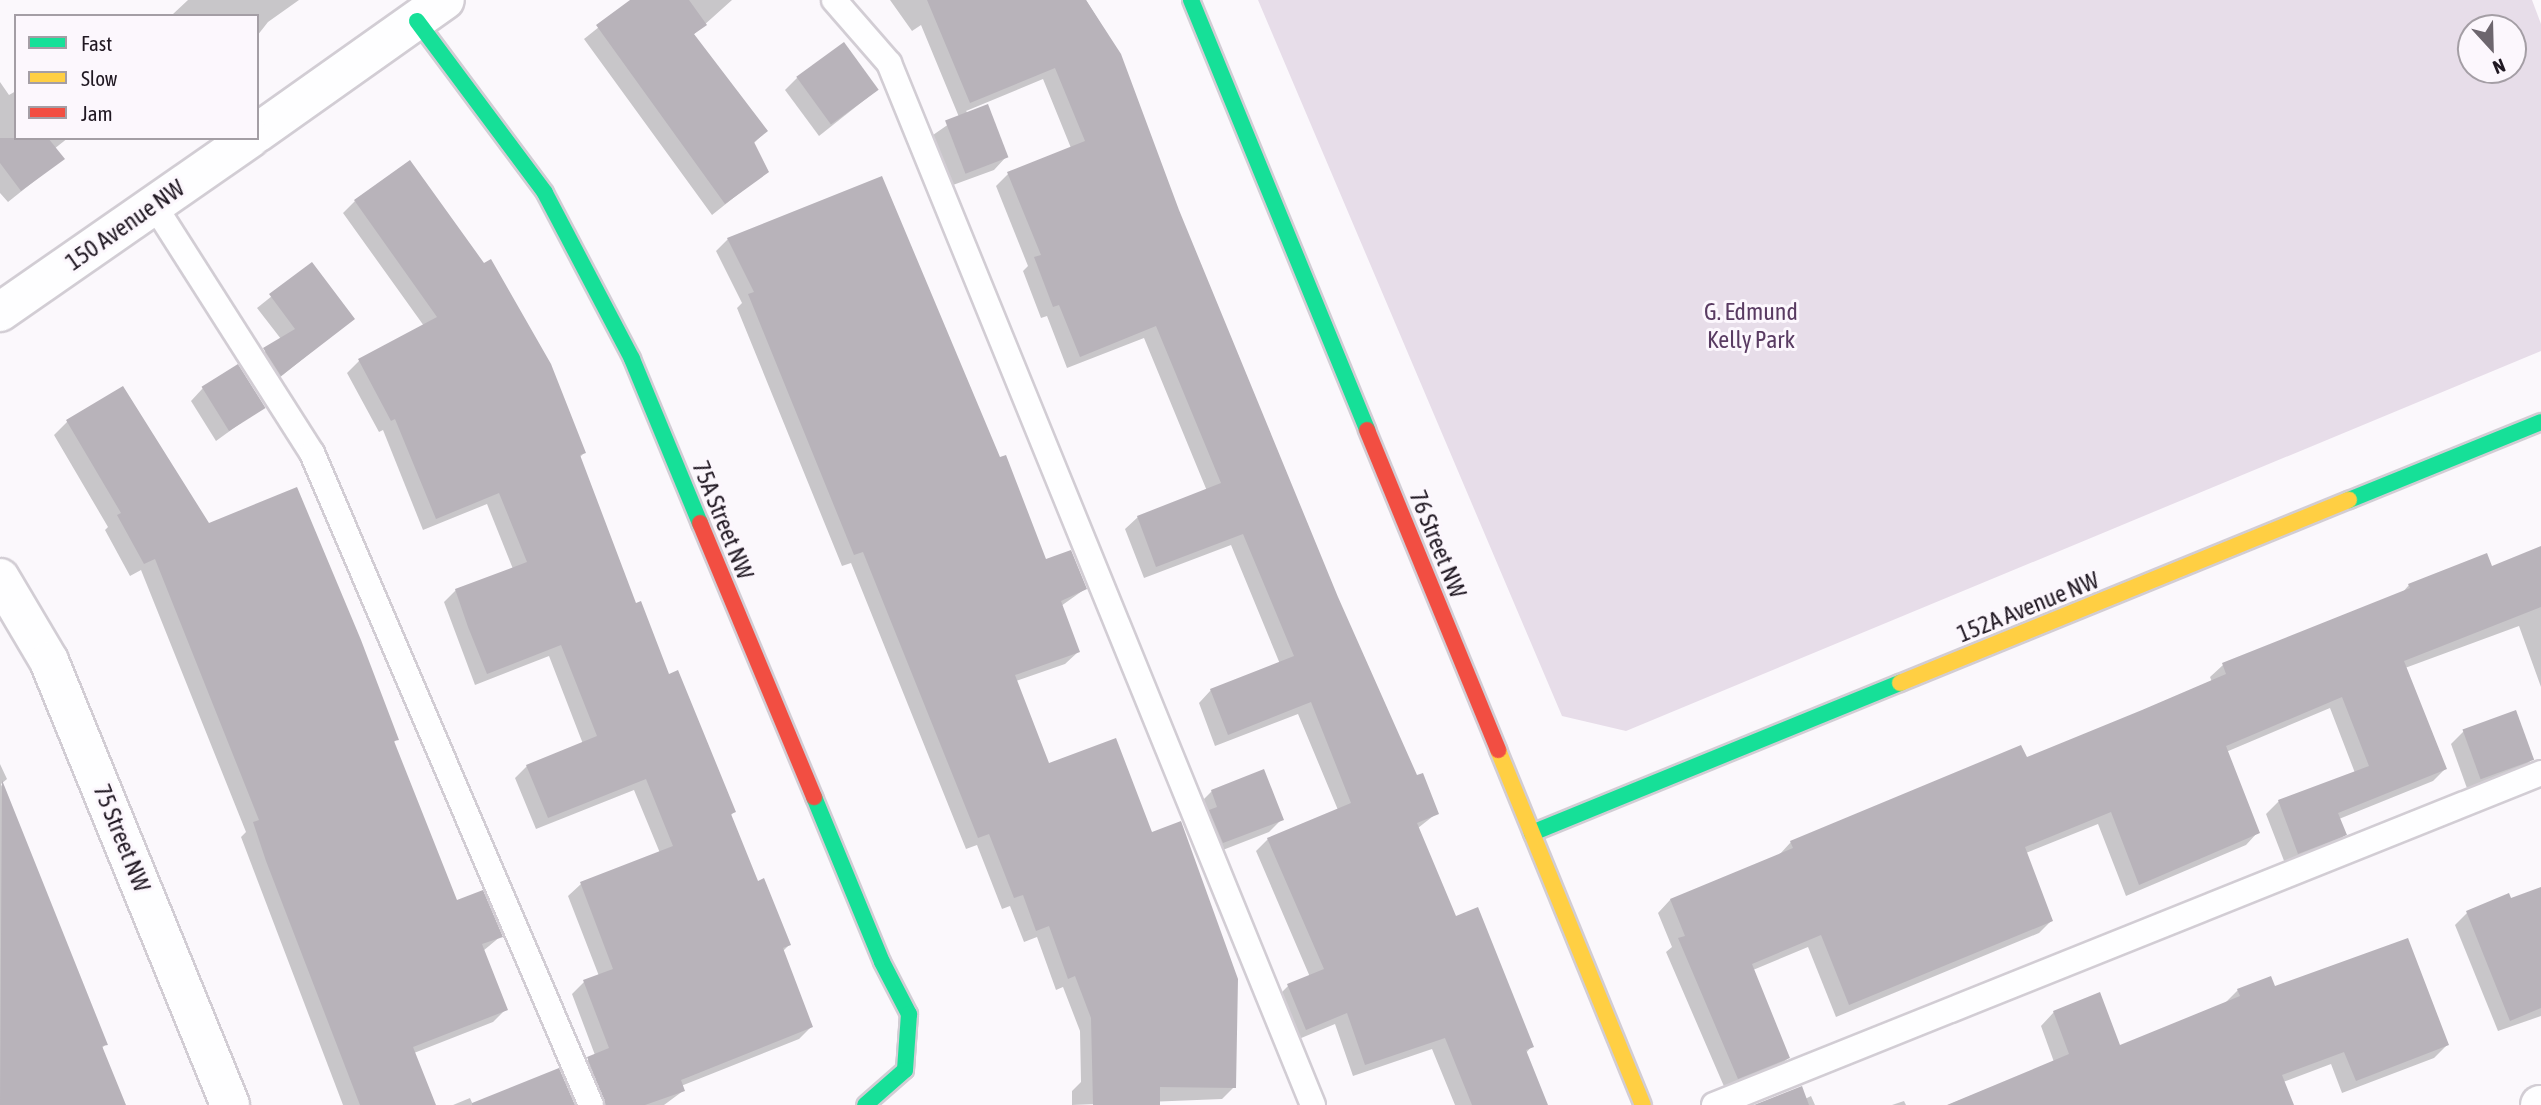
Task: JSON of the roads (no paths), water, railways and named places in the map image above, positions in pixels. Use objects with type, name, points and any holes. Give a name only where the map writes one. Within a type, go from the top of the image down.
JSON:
[{"type":"street","name":"76 Street NW","points":[[1191,0],[1643,1105]]},
{"type":"street","points":[[259,132],[431,11]]},
{"type":"street","name":"75A Street NW","points":[[431,11],[545,193],[632,359],[882,962],[909,1014],[905,1070],[865,1105]]},
{"type":"street","name":"150 Avenue NW","points":[[0,312],[247,140]]},
{"type":"street","name":"152A Avenue NW","points":[[1532,833],[2541,422]]},
{"type":"street","name":"75 Street NW","points":[[0,578],[49,661],[230,1105]]},
{"type":"lane","points":[[834,0],[889,63],[1313,1105]]},
{"type":"lane","points":[[154,205],[312,453],[591,1105]]},
{"type":"lane","points":[[1714,1105],[2541,773]]},
{"type":"park label","name":"G. Edmund Kelly Park","points":[[1751,326]]}]
